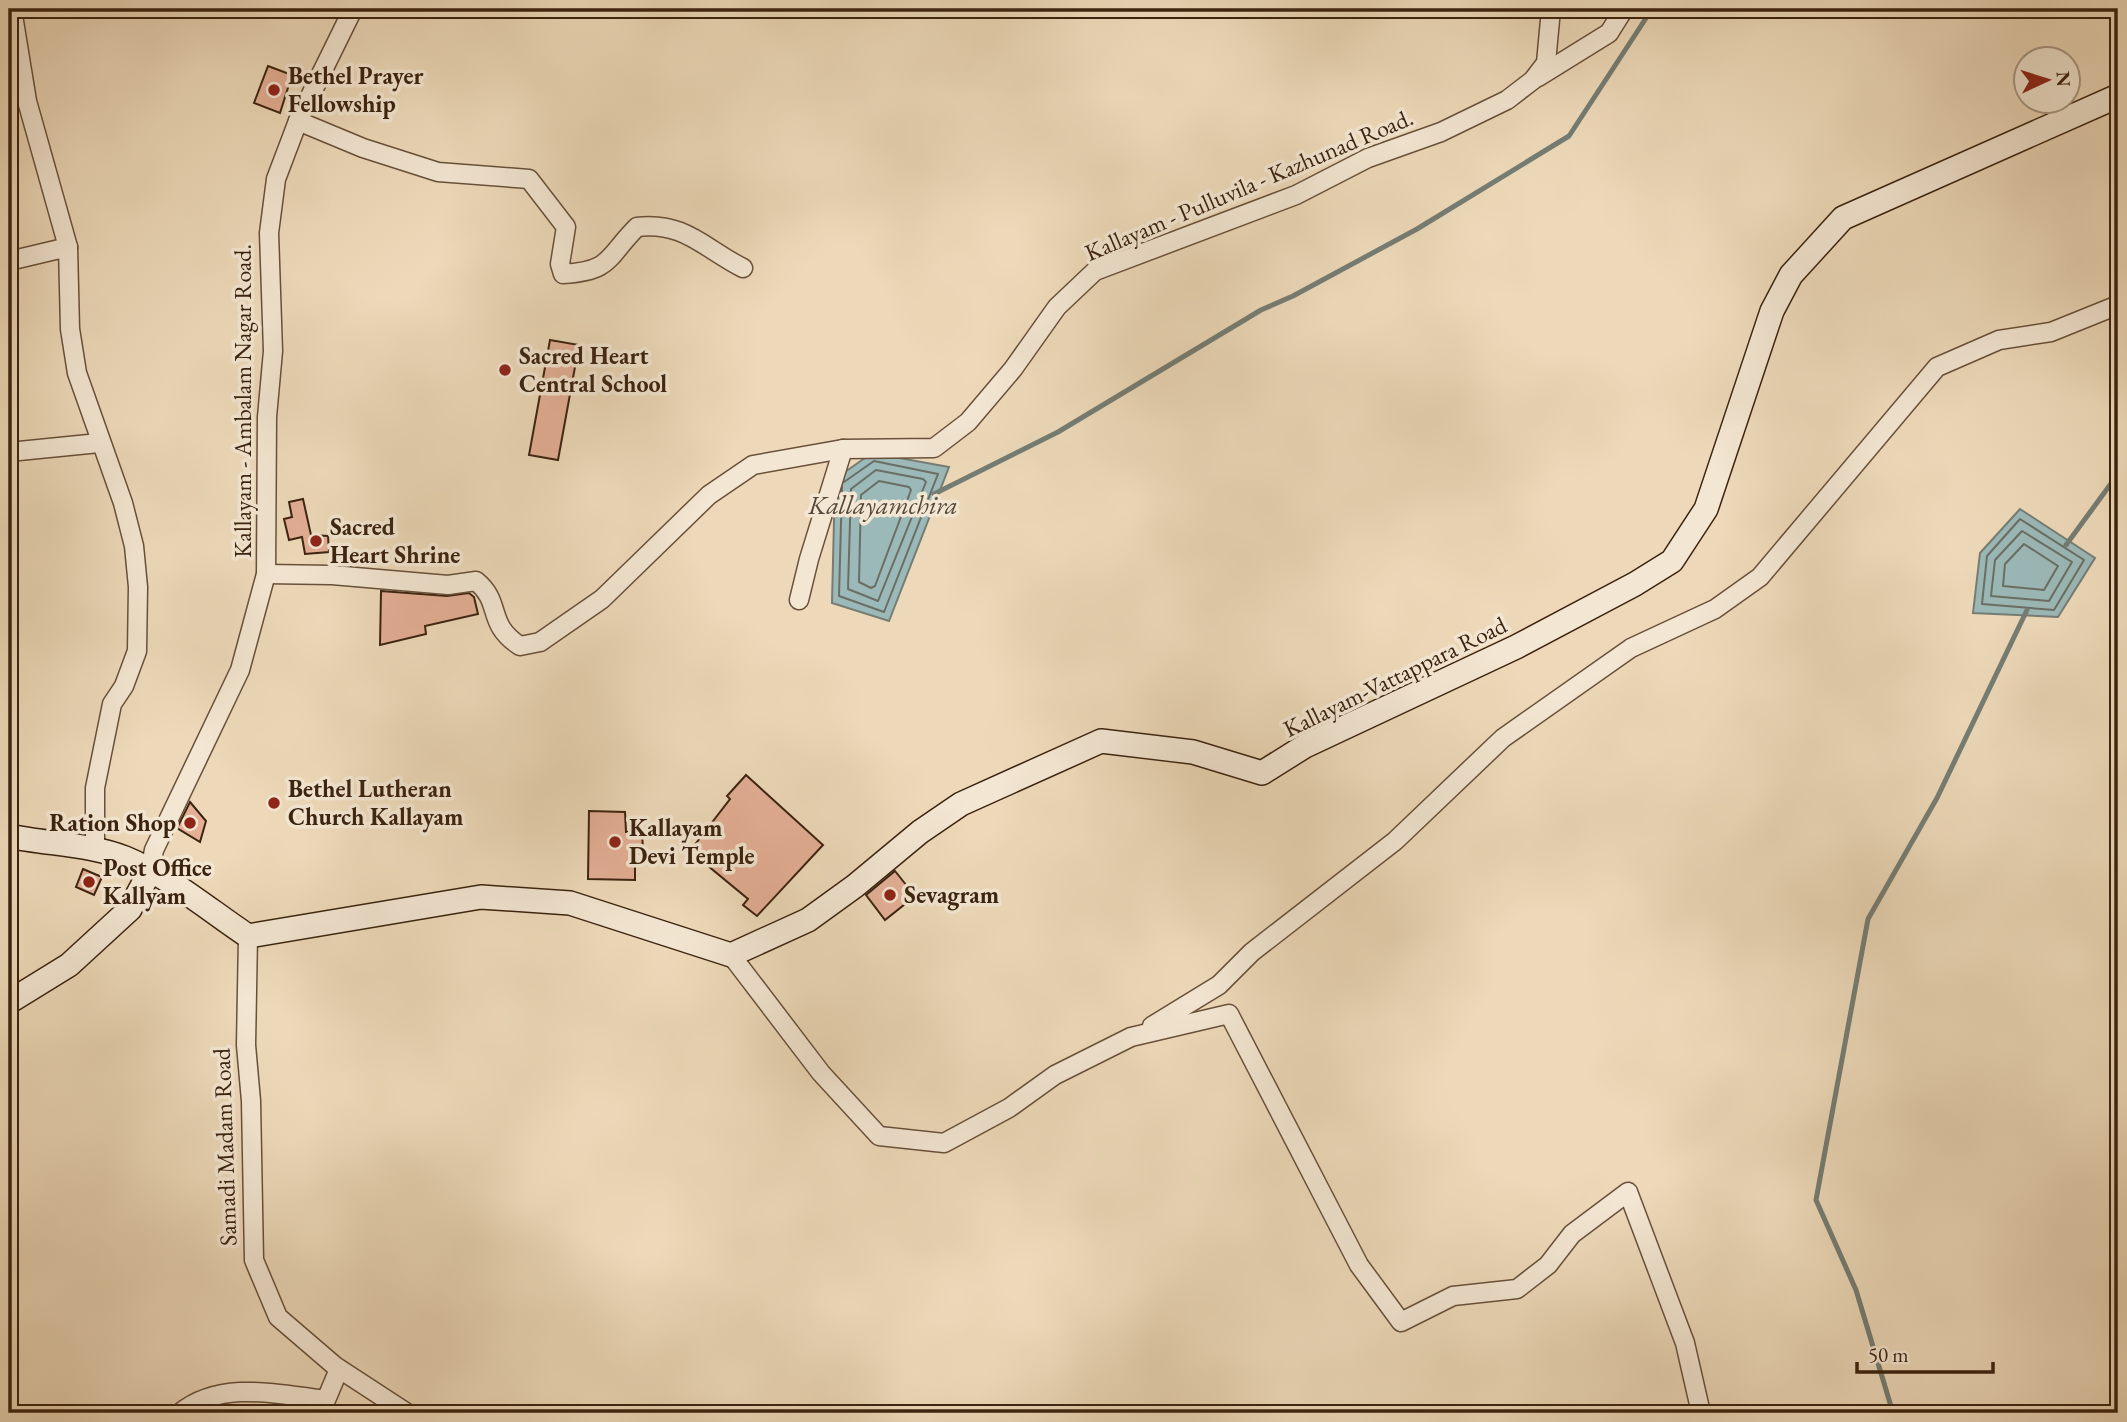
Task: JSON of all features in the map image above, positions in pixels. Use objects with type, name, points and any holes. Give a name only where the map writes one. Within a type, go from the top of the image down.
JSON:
[{"type":"street","points":[[12,9],[27,100],[68,247],[70,318],[75,362],[99,443],[123,503],[134,546],[140,631],[137,651],[124,686],[112,704],[95,788],[95,849]]},
{"type":"street","name":"Kallayam - Ambalam Nagar Road.","points":[[150,871],[154,850],[188,784],[240,670],[266,574],[267,417],[273,351],[269,233],[276,179],[298,121],[353,9]]},
{"type":"street","points":[[1535,78],[1546,63],[1551,9]]},
{"type":"street","name":"Kallayam - Pulluvila - Kazhunad Road.","points":[[266,574],[332,575],[448,584],[476,581],[488,591],[497,625],[509,639],[520,646],[540,642],[601,599],[709,495],[754,465],[843,449],[934,448],[968,422],[1013,369],[1058,307],[1095,271],[1285,199],[1368,158],[1441,132],[1507,100],[1535,78],[1609,33],[1624,9]]},
{"type":"street","name":"Kallayam-Vattappara Road","points":[[731,955],[808,919],[855,886],[920,832],[961,804],[1066,755],[1111,740],[1193,752],[1262,773],[1305,746],[1516,647],[1663,567],[1677,556],[1706,509],[1772,311],[1791,275],[1843,218],[1872,203],[2078,117],[2118,96]]},
{"type":"street","points":[[298,121],[363,148],[438,172],[529,179],[566,227],[560,264],[564,274],[588,272],[605,266],[637,227],[655,225],[694,236],[743,268]]},
{"type":"street","points":[[9,261],[68,247]]},
{"type":"street","points":[[9,836],[50,845],[95,849],[125,858],[150,871],[248,936],[481,897],[570,903],[731,955],[821,1073],[879,1136],[944,1143],[1009,1108],[1055,1075],[1188,1007],[1219,985],[1252,952],[1395,841],[1503,738],[1631,648],[1715,609],[1760,577],[1937,367],[1999,340],[2051,332],[2118,305]]},
{"type":"street","points":[[9,452],[99,443]]},
{"type":"street","points":[[799,600],[843,449]]},
{"type":"street","points":[[9,1002],[69,965],[120,919],[130,909],[150,871]]},
{"type":"street","name":"Samadi Madam Road","points":[[248,936],[244,992],[254,1259],[278,1317],[339,1369],[407,1413]]},
{"type":"street","points":[[1131,1037],[1229,1014],[1359,1265],[1401,1322],[1453,1296],[1517,1289],[1548,1265],[1572,1234],[1628,1192],[1685,1343],[1701,1413]]},
{"type":"street","points":[[180,1413],[201,1398],[234,1392],[268,1392],[326,1400],[339,1369]]},
{"type":"water","name":"Kallayamchira","points":[[872,453],[949,467],[889,621],[832,603],[835,479]]},
{"type":"water","points":[[2020,509],[2095,558],[2058,617],[1973,613],[1980,553]]},
{"type":"building","name":"Bethel Prayer Fellowship","points":[[268,66],[292,75],[280,113],[254,103]]},
{"type":"building","points":[[550,340],[579,345],[558,460],[529,455]]},
{"type":"building","points":[[303,499],[311,535],[328,536],[329,552],[305,554],[302,537],[289,540],[284,519],[292,517],[289,502]]},
{"type":"building","points":[[381,591],[447,596],[469,593],[474,597],[478,614],[425,626],[426,634],[380,645]]},
{"type":"building","points":[[746,775],[823,845],[757,916],[743,905],[748,899],[690,851],[730,799],[727,796]]},
{"type":"building","name":"Ration Shop","points":[[190,802],[206,821],[200,842],[177,828]]},
{"type":"building","name":"Kallayam Devi Temple","points":[[589,811],[625,812],[626,832],[642,831],[643,852],[635,855],[635,880],[588,879]]},
{"type":"building","name":"Post Office Kallyam","points":[[83,869],[102,877],[94,895],[76,887]]},
{"type":"building","name":"Sevagram","points":[[895,871],[915,896],[885,920],[866,895]]},
{"type":"waterway","points":[[934,494],[1058,432],[1261,310],[1293,296],[1417,229],[1569,136],[1652,9]]},
{"type":"waterway","points":[[2066,545],[2118,474]]},
{"type":"waterway","points":[[1893,1413],[1856,1290],[1816,1200],[1868,919],[1937,798],[2027,610]]},
{"type":"place","name":"Bethel Prayer Fellowship","points":[[274,90]]},
{"type":"place","name":"Sacred Heart Central School","points":[[505,370]]},
{"type":"place","name":"Sacred Heart Shrine","points":[[316,541]]},
{"type":"place","name":"Bethel Lutheran Church Kallayam","points":[[274,803]]},
{"type":"place","name":"Ration Shop","points":[[190,823]]},
{"type":"place","name":"Kallayam Devi Temple","points":[[615,842]]},
{"type":"place","name":"Post Office Kallyam","points":[[89,882]]},
{"type":"place","name":"Sevagram","points":[[890,895]]}]
